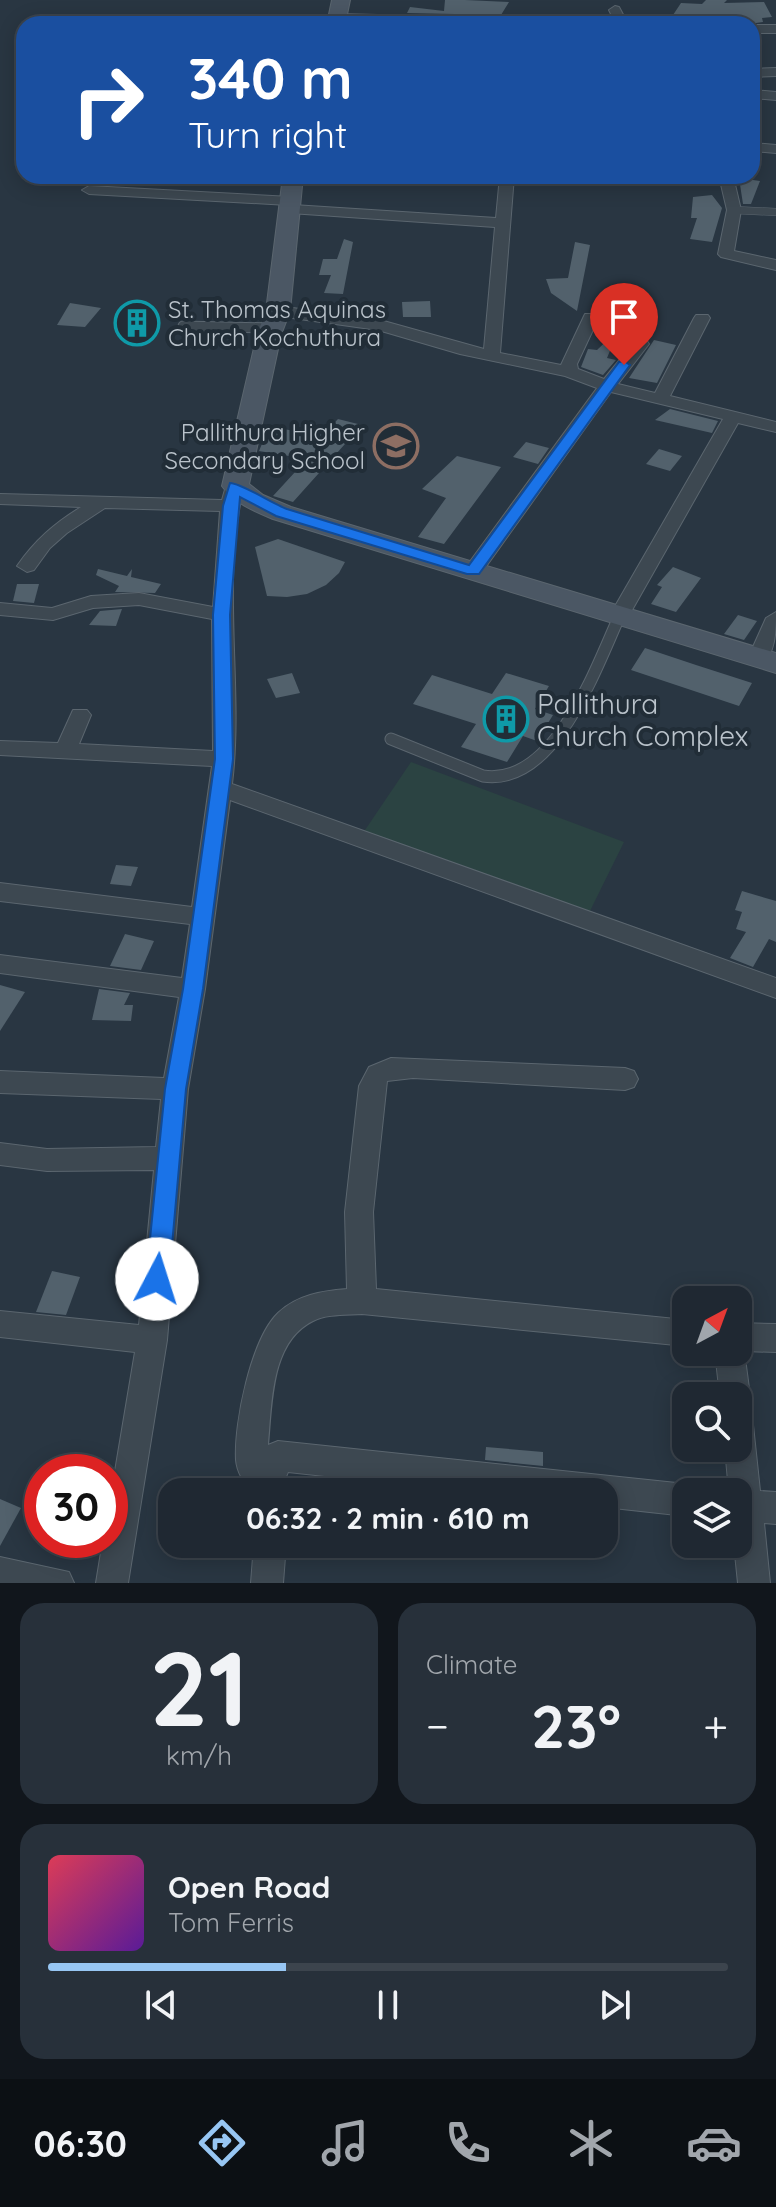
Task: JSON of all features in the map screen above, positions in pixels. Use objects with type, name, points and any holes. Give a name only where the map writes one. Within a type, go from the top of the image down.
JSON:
[{"type":"main road","points":[[292,184],[275,320],[232,496],[767,660]]},
{"type":"street","points":[[615,10],[618,16]]},
{"type":"street","points":[[338,14],[374,16]]},
{"type":"street","points":[[492,356],[506,184]]},
{"type":"street","points":[[728,184],[734,210],[726,254],[776,265]]},
{"type":"street","points":[[89,190],[503,223]]},
{"type":"street","points":[[570,372],[569,364],[591,317]]},
{"type":"street","points":[[661,397],[702,318]]},
{"type":"street","points":[[275,320],[380,325],[492,356],[570,372],[607,386],[776,427]]},
{"type":"street","points":[[473,571],[641,344]]},
{"type":"street","points":[[620,615],[733,416]]},
{"type":"street","points":[[0,499],[103,501],[232,496],[222,615],[224,759],[193,989],[175,1089],[152,1340],[112,1583]]},
{"type":"street","points":[[27,566],[38,546],[49,536],[103,501]]},
{"type":"street","points":[[0,609],[53,614],[91,602],[139,599],[222,615]]},
{"type":"street","points":[[767,660],[776,618]]},
{"type":"street","points":[[67,749],[80,715]]},
{"type":"street","points":[[0,748],[224,759]]},
{"type":"street","points":[[220,788],[776,988]]},
{"type":"street","points":[[0,892],[202,917]]},
{"type":"street","points":[[0,964],[193,989]]},
{"type":"street","points":[[362,1301],[359,1212],[372,1086],[378,1074],[391,1069],[413,1068],[625,1079]]},
{"type":"street","points":[[0,1082],[175,1089]]},
{"type":"street","points":[[0,1154],[47,1160],[169,1158]]},
{"type":"street","points":[[278,1456],[268,1484],[258,1478],[251,1468],[251,1458],[267,1351],[279,1330],[303,1311],[362,1301],[672,1332]]},
{"type":"street","points":[[0,1324],[152,1340]]},
{"type":"street","points":[[752,1337],[776,1338]]},
{"type":"street","points":[[276,1478],[278,1456]]},
{"type":"street","points":[[278,1456],[672,1498]]},
{"type":"street","points":[[745,1462],[754,1506],[754,1583]]},
{"type":"street","points":[[267,1583],[269,1558]]},
{"type":"street","points":[[0,1573],[58,1583]]},
{"type":"lane","points":[[734,210],[776,212]]},
{"type":"lane","points":[[183,326],[275,320]]},
{"type":"lane","points":[[391,739],[484,776],[495,778],[520,771],[561,734],[620,615]]},
{"type":"green space","points":[[411,762],[624,842],[590,911],[363,833]]},
{"type":"building","points":[[445,0],[509,2],[501,15],[407,13],[410,7],[444,11]]},
{"type":"building","points":[[706,0],[764,2],[772,17],[762,18],[763,22],[760,22],[760,16],[672,16],[681,3],[702,4]]},
{"type":"building","points":[[740,184],[759,184],[751,204],[743,204]]},
{"type":"building","points":[[712,195],[722,208],[712,242],[690,239],[697,218],[691,218],[693,197]]},
{"type":"building","points":[[344,239],[353,242],[343,294],[324,293],[331,275],[319,275],[323,259],[337,259]]},
{"type":"building","points":[[575,242],[590,245],[577,311],[551,293],[546,279],[568,278]]},
{"type":"building","points":[[430,301],[431,317],[403,317],[402,302]]},
{"type":"building","points":[[70,303],[101,308],[85,327],[57,325]]},
{"type":"building","points":[[619,329],[607,358],[616,360],[603,375],[581,367],[588,349],[597,350]]},
{"type":"building","points":[[654,340],[676,345],[657,383],[629,378]]},
{"type":"building","points":[[670,409],[718,421],[712,433],[655,420]]},
{"type":"building","points":[[338,419],[362,425],[293,502],[273,496],[307,459],[259,451],[269,427],[323,435]]},
{"type":"building","points":[[526,442],[549,448],[538,464],[513,457]]},
{"type":"building","points":[[659,449],[682,456],[670,471],[646,464]]},
{"type":"building","points":[[457,456],[501,467],[444,544],[418,537],[446,498],[422,489]]},
{"type":"building","points":[[278,539],[345,562],[326,585],[307,594],[267,596],[255,547]]},
{"type":"building","points":[[673,567],[701,578],[676,612],[651,604],[662,587],[657,585]]},
{"type":"building","points":[[98,569],[127,576],[132,569],[131,577],[161,584],[155,593],[115,592],[119,586],[96,575]]},
{"type":"building","points":[[17,584],[39,584],[34,603],[13,601]]},
{"type":"building","points":[[122,609],[116,626],[89,625],[100,611]]},
{"type":"building","points":[[738,615],[757,621],[744,640],[724,634]]},
{"type":"building","points":[[645,648],[752,683],[739,706],[631,670]]},
{"type":"building","points":[[292,673],[300,693],[276,698],[267,679]]},
{"type":"building","name":"Pallithura Church Complex","points":[[506,673],[549,686],[535,709],[553,715],[537,741],[523,736],[507,762],[461,747],[476,724],[413,704],[432,675],[492,694]]},
{"type":"building","points":[[116,865],[138,867],[131,886],[110,884]]},
{"type":"building","points":[[742,891],[776,901],[776,942],[769,939],[753,967],[730,958],[746,932],[736,929],[742,912],[735,910]]},
{"type":"building","points":[[125,934],[154,941],[141,970],[110,966]]},
{"type":"building","points":[[0,985],[25,992],[0,1031]]},
{"type":"building","points":[[99,989],[130,993],[124,1005],[133,1005],[131,1021],[92,1020]]},
{"type":"building","points":[[52,1271],[80,1277],[66,1315],[36,1312]]},
{"type":"building","points":[[486,1447],[543,1452],[543,1466],[485,1460]]},
{"type":"building","points":[[0,1499],[21,1508],[0,1546]]},
{"type":"place","name":"St. Thomas Aquinas Church Kochuthura","points":[[137,323]]},
{"type":"place","name":"Pallithura Higher Secondary School","points":[[396,446]]},
{"type":"place","name":"Pallithura Church Complex","points":[[506,719]]},
{"type":"route","points":[[157,1279],[175,1089],[193,989],[224,759],[222,615],[230,506],[235,486],[254,501],[282,513],[473,571],[624,365]]}]
